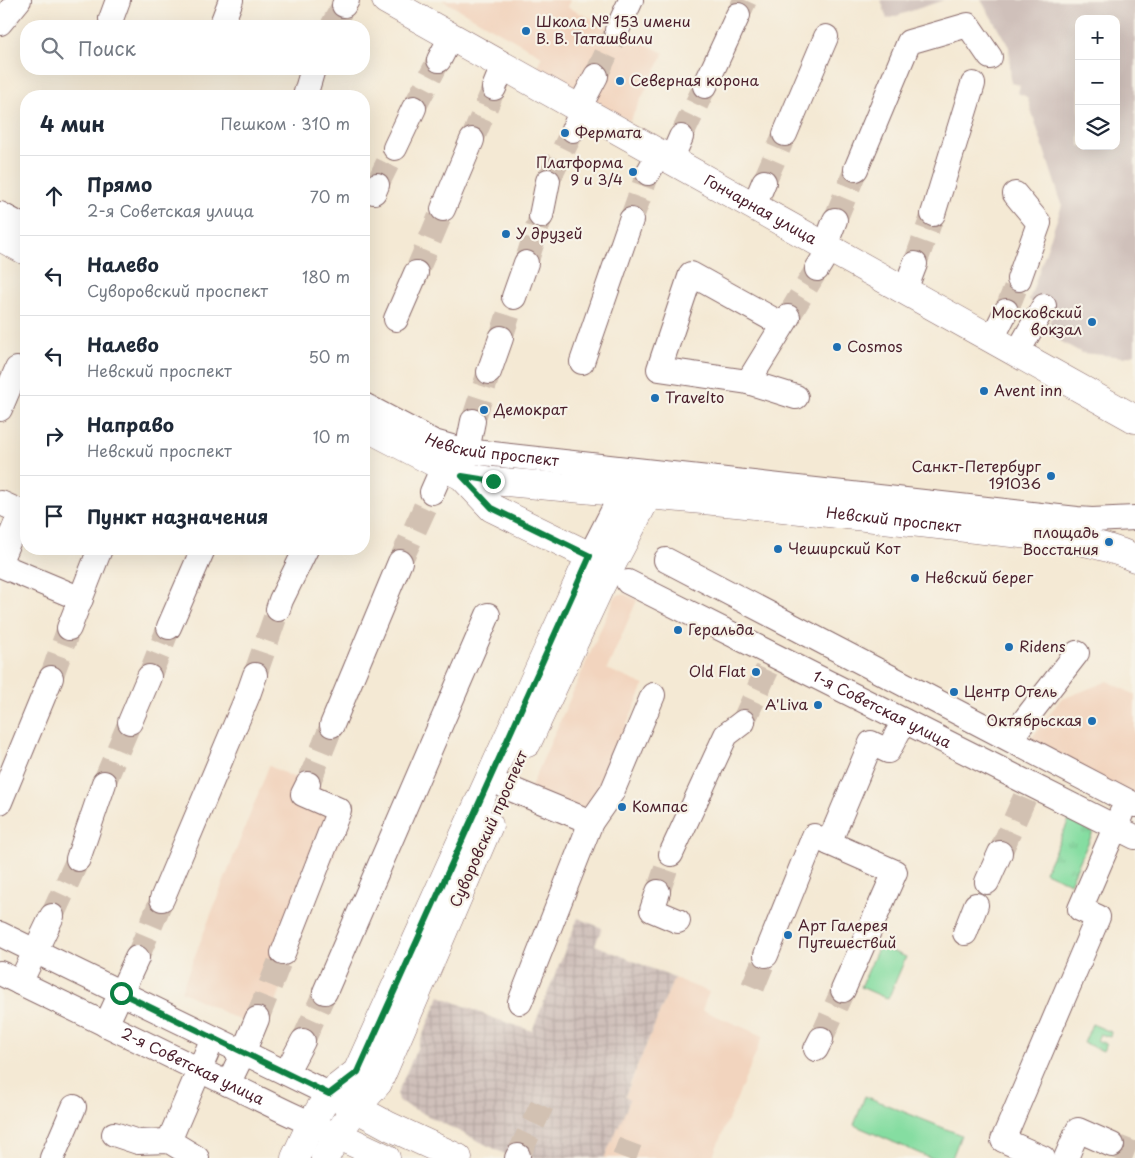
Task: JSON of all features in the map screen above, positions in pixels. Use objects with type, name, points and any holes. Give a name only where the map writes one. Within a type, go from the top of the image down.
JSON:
[{"type":"main road","name":"Гончарная улица","points":[[386,0],[445,48],[498,77],[578,116],[665,156],[759,194],[824,255],[905,290],[1135,418]]},
{"type":"main road","name":"Невский проспект","points":[[370,425],[493,481],[642,487],[736,503],[1074,540],[1097,544],[1135,558]]},
{"type":"main road","name":"Невский проспект","points":[[457,465],[492,508],[590,556]]},
{"type":"main road","name":"Суворовский проспект","points":[[331,1147],[356,1108],[378,1083],[506,788],[599,589],[642,487]]},
{"type":"main road","name":"Суворовский проспект","points":[[295,1158],[311,1124],[329,1094],[358,1072],[590,556]]},
{"type":"main road","points":[[329,1094],[389,1126],[458,1158]]},
{"type":"main road","name":"2-я Советская улица","points":[[331,1147],[386,1158]]},
{"type":"street","points":[[0,23],[19,0]]},
{"type":"street","points":[[223,20],[231,0]]},
{"type":"street","points":[[617,30],[630,0]]},
{"type":"street","points":[[705,86],[738,15]]},
{"type":"street","points":[[856,169],[909,42],[968,25],[990,57]]},
{"type":"street","points":[[785,134],[826,37]]},
{"type":"street","points":[[307,90],[311,75]]},
{"type":"street","points":[[578,116],[596,76]]},
{"type":"street","points":[[933,214],[973,84]]},
{"type":"street","points":[[396,148],[414,108]]},
{"type":"street","points":[[443,209],[472,140]]},
{"type":"street","points":[[541,216],[548,181]]},
{"type":"street","points":[[1015,194],[1039,223],[1018,279]]},
{"type":"street","points":[[0,214],[20,241]]},
{"type":"street","points":[[582,362],[631,220]]},
{"type":"street","points":[[824,255],[836,220]]},
{"type":"street","points":[[514,297],[526,263]]},
{"type":"street","points":[[905,290],[915,264]]},
{"type":"street","points":[[396,320],[416,273]]},
{"type":"street","points":[[748,382],[786,321],[691,274],[659,369],[748,382],[796,397]]},
{"type":"street","points":[[1017,353],[1044,306]]},
{"type":"street","points":[[992,339],[1006,311]]},
{"type":"street","points":[[490,372],[501,338]]},
{"type":"street","points":[[0,409],[17,369]]},
{"type":"street","points":[[432,492],[457,465],[473,421]]},
{"type":"street","name":"Невский проспект","points":[[457,465],[642,487],[1092,520],[1135,518]]},
{"type":"street","name":"Суворовский проспект","points":[[590,556],[642,487]]},
{"type":"street","points":[[1,503],[20,512]]},
{"type":"street","points":[[20,514],[0,563],[81,599]]},
{"type":"street","points":[[69,628],[98,555]]},
{"type":"street","points":[[169,627],[200,555]]},
{"type":"street","points":[[278,609],[303,555]]},
{"type":"street","points":[[666,560],[1131,803],[1125,832],[1080,909],[1098,917],[1003,1140],[1043,1158]]},
{"type":"street","points":[[332,725],[400,562]]},
{"type":"street","name":"1-я Советская улица","points":[[628,582],[767,658],[904,721],[1027,791],[1125,832]]},
{"type":"street","points":[[325,992],[488,615]]},
{"type":"street","points":[[767,658],[777,618]]},
{"type":"street","points":[[1010,739],[1077,654]]},
{"type":"street","points":[[162,899],[255,675]]},
{"type":"street","points":[[130,722],[149,676]]},
{"type":"street","points":[[0,802],[51,678]]},
{"type":"street","points":[[520,1002],[591,822],[612,792],[653,695]]},
{"type":"street","points":[[829,843],[871,743],[888,751],[904,721]]},
{"type":"street","points":[[672,854],[726,735],[743,722]]},
{"type":"street","points":[[1027,791],[1043,757]]},
{"type":"street","points":[[78,859],[104,783]]},
{"type":"street","points":[[283,954],[339,810],[303,794],[308,784]]},
{"type":"street","points":[[506,788],[591,822]]},
{"type":"street","points":[[766,955],[814,836],[895,872],[844,990]]},
{"type":"street","points":[[987,882],[1000,853]]},
{"type":"street","points":[[658,892],[652,910],[678,921]]},
{"type":"street","points":[[965,933],[976,905]]},
{"type":"street","points":[[10,978],[35,951],[52,916]]},
{"type":"street","points":[[0,934],[329,1094]]},
{"type":"street","points":[[106,1025],[137,958]]},
{"type":"street","name":"2-я Советская улица","points":[[10,978],[311,1124],[331,1147]]},
{"type":"street","points":[[228,1084],[244,1053],[257,1019]]},
{"type":"street","points":[[169,1141],[213,1038]]},
{"type":"street","points":[[286,1073],[303,1041]]},
{"type":"street","points":[[52,1158],[74,1107]]},
{"type":"street","points":[[1066,1158],[1078,1130],[1112,1145]]},
{"type":"street","points":[[114,1134],[138,1142],[169,1141],[197,1158]]},
{"type":"shaded area","points":[[442,0],[570,0],[567,7],[664,53],[630,121],[536,68],[542,56]]},
{"type":"shaded area","points":[[881,0],[944,0],[887,19]]},
{"type":"shaded area","points":[[981,0],[1135,0],[1135,354],[1124,357],[1082,353],[1044,332],[1055,312],[1029,300],[1062,205],[1027,97],[1018,93],[1020,85],[1011,83],[1009,47]]},
{"type":"shaded area","points":[[620,594],[637,600],[607,669],[644,685],[588,814],[530,789],[615,597]]},
{"type":"shaded area","name":"Октябрьская","points":[[1108,681],[1135,695],[1135,796],[1030,740],[1060,700]]},
{"type":"shaded area","points":[[269,766],[355,805],[292,957],[265,1033],[181,991]]},
{"type":"shaded area","points":[[578,918],[602,928],[595,945],[674,978],[625,1096],[630,1099],[626,1110],[604,1158],[513,1158],[398,1101],[397,1094],[440,996],[493,1018],[532,1031]]},
{"type":"shaded area","points":[[674,978],[709,992],[702,1010],[763,1036],[712,1158],[604,1158],[615,1134],[625,1097]]},
{"type":"green space","points":[[1069,820],[1093,832],[1070,883],[1045,872]]},
{"type":"green space","points":[[879,946],[906,957],[888,999],[861,987]]},
{"type":"green space","points":[[1092,1024],[1111,1032],[1110,1037],[1100,1034],[1097,1040],[1106,1044],[1103,1051],[1084,1043]]},
{"type":"green space","points":[[865,1096],[961,1135],[952,1158],[930,1158],[854,1125]]},
{"type":"tunnel","points":[[738,15],[745,0]]},
{"type":"tunnel","points":[[335,20],[344,5]]},
{"type":"tunnel","points":[[596,76],[617,30]]},
{"type":"tunnel","points":[[414,108],[439,60]]},
{"type":"tunnel","points":[[681,137],[705,86]]},
{"type":"tunnel","points":[[472,140],[494,88]]},
{"type":"tunnel","points":[[548,181],[573,130]]},
{"type":"tunnel","points":[[764,182],[785,134]]},
{"type":"tunnel","points":[[377,185],[395,148]]},
{"type":"tunnel","points":[[835,220],[856,169]]},
{"type":"tunnel","points":[[631,220],[648,173]]},
{"type":"tunnel","points":[[416,273],[443,209]]},
{"type":"tunnel","points":[[915,264],[933,214]]},
{"type":"tunnel","points":[[526,263],[541,216]]},
{"type":"tunnel","points":[[788,317],[817,269]]},
{"type":"tunnel","points":[[1006,311],[1019,279]]},
{"type":"tunnel","points":[[501,338],[514,297]]},
{"type":"tunnel","points":[[473,421],[489,372]]},
{"type":"tunnel","points":[[400,562],[432,492]]},
{"type":"tunnel","points":[[255,675],[278,609]]},
{"type":"tunnel","points":[[149,677],[169,627]]},
{"type":"tunnel","points":[[51,678],[69,628]]},
{"type":"tunnel","points":[[743,722],[767,670]]},
{"type":"tunnel","points":[[104,783],[130,722]]},
{"type":"tunnel","points":[[308,784],[332,725]]},
{"type":"tunnel","points":[[1000,853],[1025,797]]},
{"type":"tunnel","points":[[658,892],[671,854]]},
{"type":"tunnel","points":[[52,916],[78,859]]},
{"type":"tunnel","points":[[137,958],[162,899]]},
{"type":"tunnel","points":[[257,1019],[283,953]]},
{"type":"tunnel","points":[[753,987],[766,955]]},
{"type":"tunnel","points":[[821,1039],[843,990]]},
{"type":"tunnel","points":[[303,1041],[325,992]]},
{"type":"tunnel","points":[[518,1156],[542,1105]]},
{"type":"tunnel","points":[[624,1158],[630,1142]]},
{"type":"tunnel","points":[[1112,1145],[1135,1154]]},
{"type":"place","name":"Школа № 153 имени В. В. Таташвили","points":[[526,31]]},
{"type":"place","name":"Северная корона","points":[[620,81]]},
{"type":"place","name":"Фермата","points":[[565,133]]},
{"type":"place","name":"Платформа 9 и 3/4","points":[[633,172]]},
{"type":"place","name":"У друзей","points":[[506,234]]},
{"type":"place","name":"Московский вокзал","points":[[1092,322]]},
{"type":"place","name":"Cosmos","points":[[837,347]]},
{"type":"place","name":"Avent inn","points":[[984,391]]},
{"type":"place","name":"Travelto","points":[[655,398]]},
{"type":"place","name":"Демократ","points":[[484,410]]},
{"type":"place","name":"Санкт-Петербург 191036","points":[[1051,476]]},
{"type":"place","name":"площадь Восстания","points":[[1109,542]]},
{"type":"place","name":"Чеширский Кот","points":[[778,549]]},
{"type":"place","name":"Невский берег","points":[[915,578]]},
{"type":"place","name":"Геральда","points":[[678,630]]},
{"type":"place","name":"Ridens","points":[[1009,647]]},
{"type":"place","name":"Old Flat","points":[[756,672]]},
{"type":"place","name":"Центр Отель","points":[[954,692]]},
{"type":"place","name":"A'Liva","points":[[818,705]]},
{"type":"place","name":"Октябрьская","points":[[1092,721]]},
{"type":"place","name":"Компас","points":[[622,807]]},
{"type":"place","name":"Арт Галерея Путешествий","points":[[788,935]]},
{"type":"route","points":[[121,993],[329,1094],[358,1072],[590,556],[492,508],[462,476],[493,481]]}]
